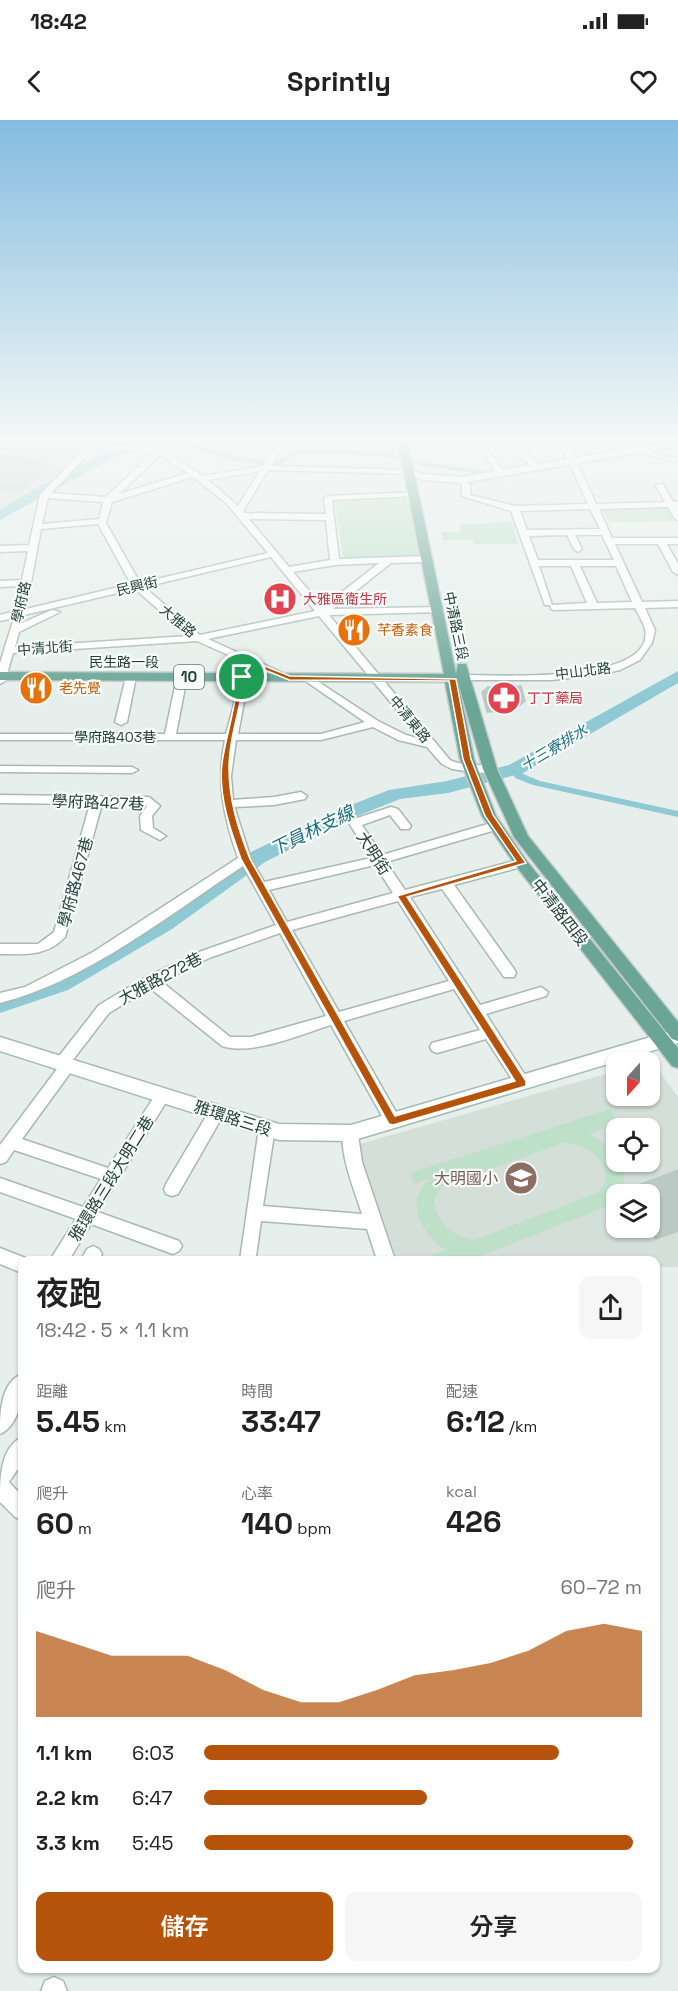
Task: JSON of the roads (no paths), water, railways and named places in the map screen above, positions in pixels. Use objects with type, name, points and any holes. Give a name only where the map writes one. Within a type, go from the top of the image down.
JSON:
[{"type":"main road","name":"中清路三段","points":[[420,525],[427,559],[445,607],[458,678]]},
{"type":"main road","name":"中清路三段","points":[[430,525],[443,578]]},
{"type":"main road","name":"中清路三段","points":[[458,678],[459,656]]},
{"type":"main road","name":"民生路一段","points":[[1,678],[458,678]]},
{"type":"main road","name":"中清路四段","points":[[458,678],[495,826],[521,863],[673,1037]]},
{"type":"main road","name":"中清路四段","points":[[458,678],[467,759],[484,776],[531,851],[673,1037],[678,1061]]},
{"type":"street","points":[[36,527],[58,525]]},
{"type":"street","name":"大雅路","points":[[104,525],[138,586],[198,638],[289,678]]},
{"type":"street","name":"中清東路","points":[[252,525],[446,762],[454,767],[484,776]]},
{"type":"street","points":[[331,525],[335,562]]},
{"type":"street","points":[[520,525],[551,605],[678,604]]},
{"type":"street","name":"中山北路","points":[[458,678],[578,674],[613,668],[632,661],[644,651],[650,630],[602,525]]},
{"type":"street","name":"學府路","points":[[1,678],[20,613],[36,527]]},
{"type":"street","points":[[570,532],[578,549]]},
{"type":"street","points":[[523,533],[605,532]]},
{"type":"street","points":[[609,541],[678,540]]},
{"type":"street","points":[[661,541],[678,572]]},
{"type":"street","points":[[0,549],[33,548]]},
{"type":"street","name":"民興街","points":[[0,618],[274,554]]},
{"type":"street","points":[[287,570],[335,562],[427,559]]},
{"type":"street","points":[[323,612],[389,560]]},
{"type":"street","points":[[533,563],[619,563]]},
{"type":"street","points":[[574,563],[593,606]]},
{"type":"street","points":[[0,584],[26,583]]},
{"type":"street","points":[[15,630],[57,611],[58,604]]},
{"type":"street","name":"中清北街","points":[[9,650],[198,638],[323,612],[445,607]]},
{"type":"street","points":[[239,656],[243,661],[242,677],[225,766],[228,804],[245,859],[393,1121]]},
{"type":"street","points":[[121,722],[131,677]]},
{"type":"street","points":[[170,738],[182,677]]},
{"type":"street","points":[[308,678],[374,723],[402,738],[430,744]]},
{"type":"street","name":"學府路403巷","points":[[0,737],[321,737],[374,723]]},
{"type":"street","points":[[0,769],[132,770]]},
{"type":"street","points":[[228,804],[274,801],[301,796]]},
{"type":"street","name":"學府路427巷","points":[[0,799],[150,801],[154,806],[146,816],[147,830],[160,836]]},
{"type":"street","name":"學府路467巷","points":[[0,949],[37,950],[51,946],[60,934],[97,800]]},
{"type":"street","name":"大明街","points":[[405,826],[391,811],[355,823],[522,1083]]},
{"type":"street","points":[[261,887],[378,860],[495,826]]},
{"type":"street","points":[[0,998],[29,991],[98,955],[245,859]]},
{"type":"street","name":"大雅路272巷","points":[[64,1064],[104,1009],[151,981],[204,955],[284,927],[521,863]]},
{"type":"street","points":[[446,884],[509,973]]},
{"type":"street","points":[[151,981],[226,1042],[251,1043],[458,983]]},
{"type":"street","points":[[476,1012],[541,992]]},
{"type":"street","points":[[437,1047],[489,1033]]},
{"type":"street","name":"雅環路三段","points":[[0,1044],[279,1132],[351,1133],[673,1037]]},
{"type":"street","points":[[0,1157],[64,1064]]},
{"type":"street","name":"雅環路三段大明二巷","points":[[62,1256],[163,1095]]},
{"type":"street","points":[[172,1189],[216,1112]]},
{"type":"street","points":[[247,1256],[267,1128]]},
{"type":"street","points":[[351,1133],[354,1162],[385,1256]]},
{"type":"street","points":[[11,1142],[112,1176]]},
{"type":"street","points":[[0,1185],[173,1246]]},
{"type":"street","points":[[254,1213],[374,1222]]},
{"type":"street","points":[[0,1256],[18,1263]]},
{"type":"street","points":[[0,1424],[18,1390]]},
{"type":"street","points":[[0,1477],[18,1452]]},
{"type":"street","points":[[0,1487],[18,1506]]},
{"type":"waterway","name":"下員林支線","points":[[0,1005],[60,984],[164,924],[258,857],[343,815],[396,794],[448,787],[516,769],[644,698],[678,676]]},
{"type":"waterway","name":"十三寮排水","points":[[516,769],[519,776],[537,783],[678,814]]},
{"type":"place","name":"大雅區衛生所","points":[[280,599]]},
{"type":"place","name":"芊香素食","points":[[354,630]]},
{"type":"place","name":"老先覺","points":[[36,688]]},
{"type":"place","name":"丁丁藥局","points":[[504,698]]},
{"type":"place","name":"大明國小","points":[[521,1178]]}]
